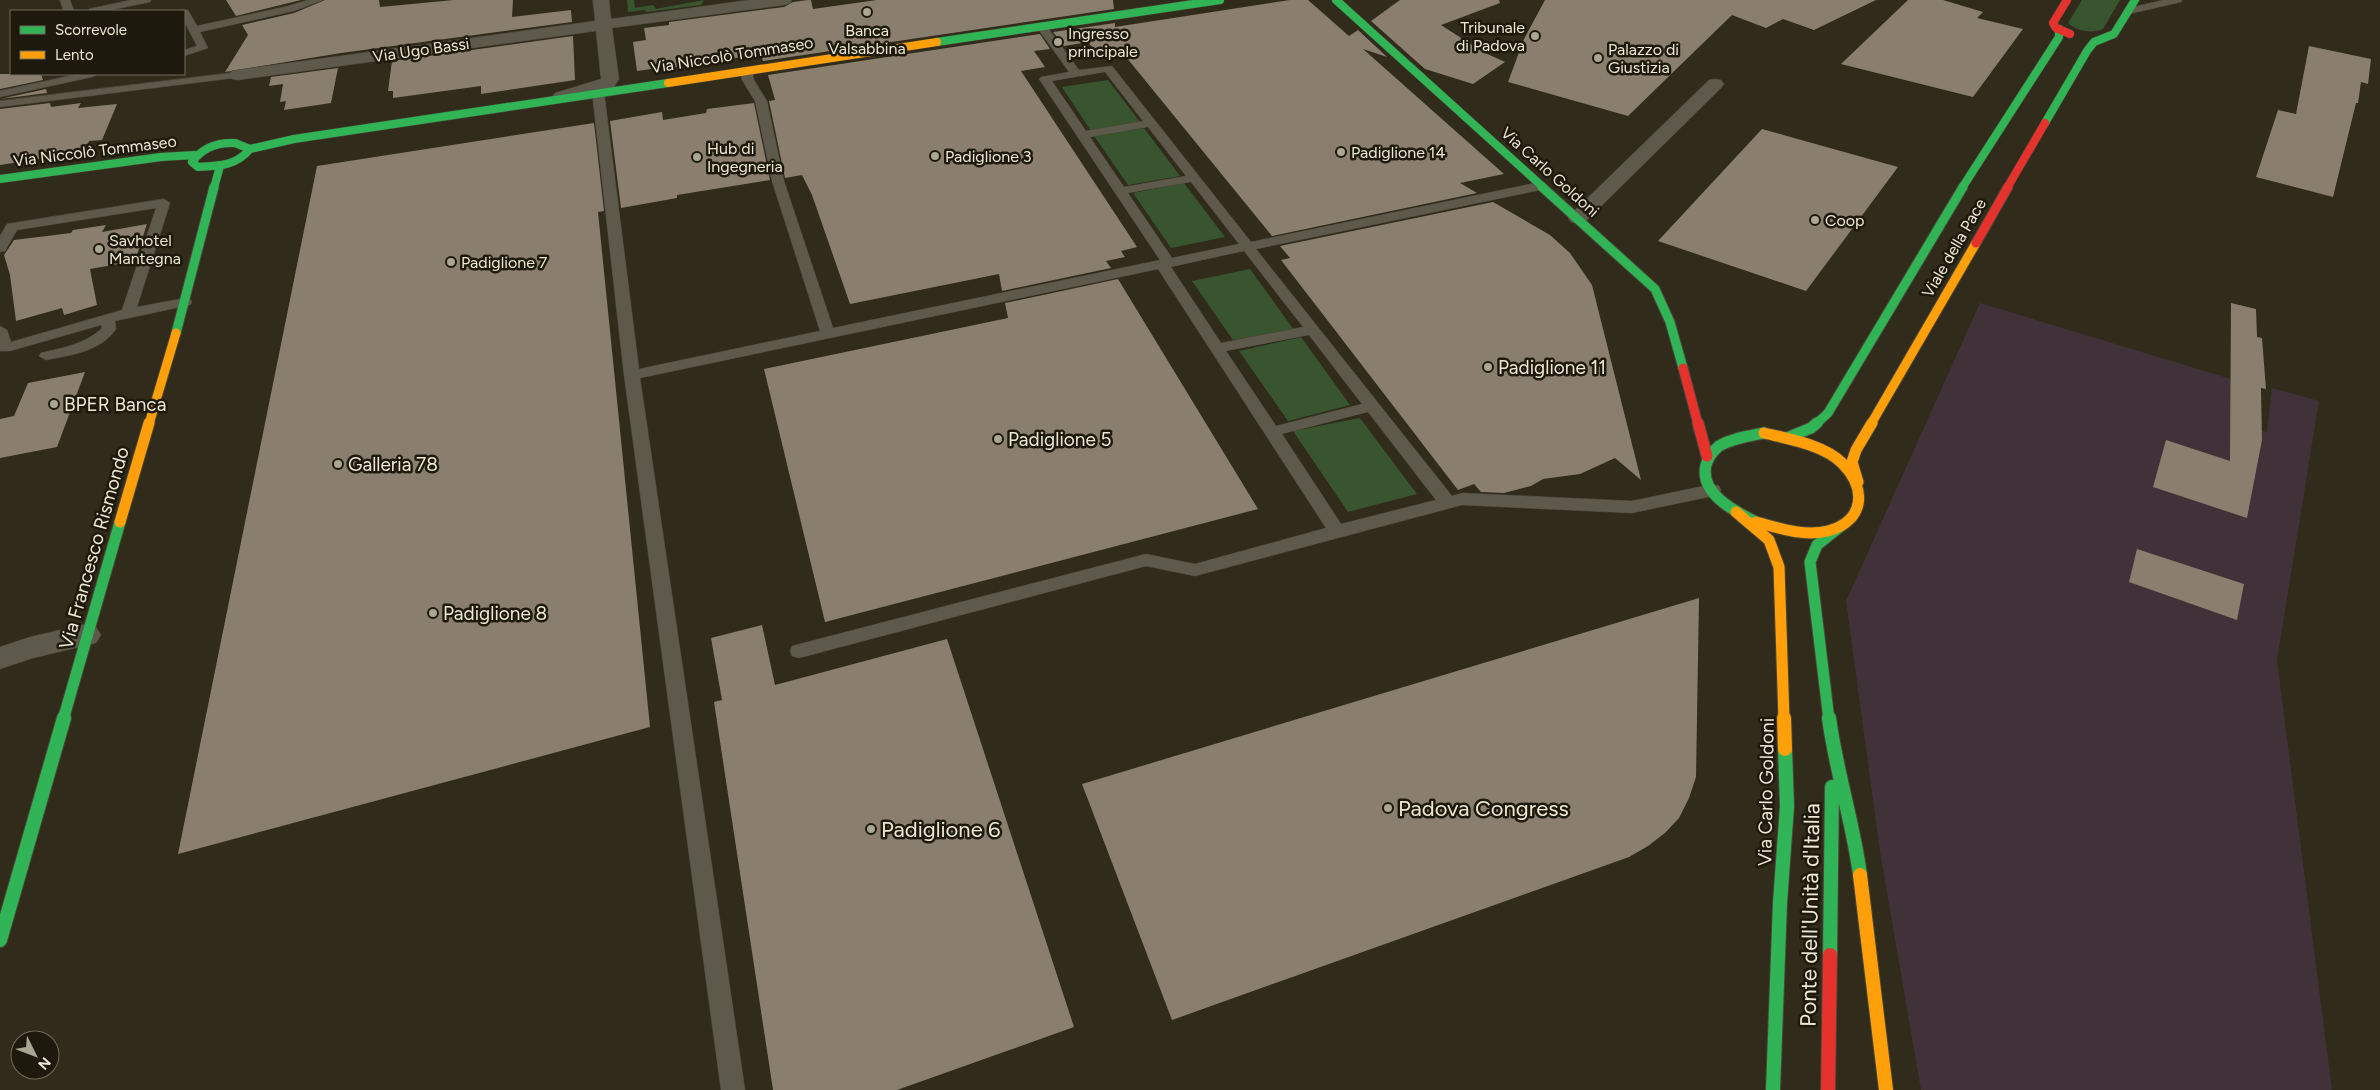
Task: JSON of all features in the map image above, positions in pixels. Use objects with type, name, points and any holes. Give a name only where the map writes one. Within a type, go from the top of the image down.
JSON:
[{"type":"street","points":[[559,98],[608,84],[610,79],[601,0]]},
{"type":"street","name":"Via Ugo Bassi","points":[[238,75],[784,0]]},
{"type":"street","name":"Via Niccolò Tommaseo","points":[[195,156],[192,159],[194,165],[204,168],[220,166],[242,159],[250,149],[304,137],[1220,0]]},
{"type":"street","name":"Via Carlo Goldoni","points":[[1336,0],[1654,289],[1670,322],[1707,456]]},
{"type":"street","name":"Viale della Pace","points":[[1789,437],[1816,426],[1828,413],[1939,224],[2060,37],[2059,30],[2054,26],[2053,22],[2067,0]]},
{"type":"street","name":"Viale della Pace","points":[[1858,482],[1852,462],[1856,450],[2087,51],[2094,42],[2114,34],[2135,0]]},
{"type":"street","points":[[2059,30],[2083,38],[2104,39]]},
{"type":"street","points":[[1578,218],[1647,142],[1715,84]]},
{"type":"street","name":"Via Niccolò Tommaseo","points":[[0,179],[152,158],[195,156],[208,148],[227,143],[243,144],[250,149]]},
{"type":"street","name":"Via Francesco Rismondo","points":[[0,940],[86,636],[185,302],[220,166]]},
{"type":"street","name":"Via Carlo Goldoni","points":[[1691,402],[1700,416],[1718,428],[1739,435]]},
{"type":"street","points":[[1841,526],[1818,532],[1791,531],[1762,524],[1736,512],[1713,490],[1705,472],[1707,456],[1716,445],[1739,435],[1764,433],[1789,437],[1812,444],[1831,454],[1848,468],[1862,491],[1861,506],[1850,521],[1817,543],[1811,554],[1810,562],[1832,741],[1856,844],[1886,1090]]},
{"type":"street","name":"Via Carlo Goldoni","points":[[1736,512],[1768,537],[1777,554],[1782,581],[1787,806],[1780,913],[1773,1090]]},
{"type":"street","points":[[0,658],[30,648],[86,636]]},
{"type":"street","name":"Ponte dell'Unità d'Italia","points":[[1828,1090],[1832,741]]},
{"type":"lane","points":[[98,10],[146,0]]},
{"type":"lane","points":[[193,30],[290,9],[318,0]]},
{"type":"lane","points":[[2144,0],[2164,4]]},
{"type":"lane","points":[[2129,11],[2177,0]]},
{"type":"lane","points":[[185,13],[203,48],[185,53]]},
{"type":"lane","points":[[1041,26],[1076,74]]},
{"type":"lane","points":[[1337,531],[1217,348],[1120,191],[1045,79],[1108,68],[1448,503]]},
{"type":"lane","points":[[746,70],[748,80],[761,101],[778,181],[828,334]]},
{"type":"lane","points":[[0,94],[88,75]]},
{"type":"lane","points":[[93,75],[100,92]]},
{"type":"lane","points":[[0,104],[238,75]]},
{"type":"lane","points":[[598,92],[632,375],[733,1090]]},
{"type":"lane","points":[[1083,135],[1151,123]]},
{"type":"lane","points":[[1120,191],[1193,178]]},
{"type":"lane","points":[[632,375],[1540,186]]},
{"type":"lane","points":[[0,248],[12,227],[164,203],[128,313]]},
{"type":"lane","points":[[0,330],[5,348],[128,313],[185,302]]},
{"type":"lane","points":[[46,356],[76,350],[96,342],[109,329],[108,319]]},
{"type":"lane","points":[[1217,348],[1313,330]]},
{"type":"lane","points":[[1272,432],[1372,406]]},
{"type":"lane","points":[[799,651],[1146,560],[1195,570],[1462,499],[1632,507],[1713,490]]},
{"type":"shaded area","points":[[1980,303],[2231,379],[2235,425],[2267,432],[2272,388],[2319,401],[2277,660],[2332,1090],[1921,1090],[1880,852],[1846,601]]},
{"type":"green space","points":[[627,0],[634,0],[635,8],[653,5],[656,9],[704,0],[701,5],[646,12],[645,10],[628,12]]},
{"type":"green space","points":[[2082,0],[2120,0],[2103,29],[2090,31],[2080,30],[2068,23]]},
{"type":"green space","points":[[1108,80],[1140,122],[1091,131],[1062,87]]},
{"type":"green space","points":[[1144,128],[1180,176],[1128,185],[1094,136]]},
{"type":"green space","points":[[1184,183],[1225,237],[1171,248],[1133,193]]},
{"type":"green space","points":[[1250,269],[1294,330],[1233,340],[1192,281]]},
{"type":"green space","points":[[1301,337],[1350,405],[1288,421],[1239,351]]},
{"type":"green space","points":[[1360,418],[1417,494],[1348,512],[1293,431]]},
{"type":"building","points":[[226,0],[301,0],[236,16]]},
{"type":"building","points":[[325,0],[379,0],[380,7],[454,0],[513,0],[512,17],[571,10],[572,22],[341,53],[225,72],[248,35],[242,25],[294,13]]},
{"type":"building","points":[[811,0],[813,9],[877,0],[1113,0],[1114,9],[763,61],[761,54],[658,70],[658,68],[637,71],[633,42],[646,40],[644,28],[669,25],[669,22],[784,7],[793,2]]},
{"type":"building","points":[[1290,0],[1308,0],[1349,36],[1358,30],[1387,57],[1363,49],[1504,174],[1460,183],[1477,193],[1272,236],[1122,52],[1099,56],[1088,42],[1064,46],[1053,32],[1115,23],[1115,27]]},
{"type":"building","points":[[1400,0],[1499,0],[1500,3],[1441,25],[1483,52],[1505,62],[1473,84],[1425,69],[1371,21]]},
{"type":"building","name":"Palazzo di Giustizia","points":[[1545,0],[1876,0],[1814,30],[1783,19],[1766,28],[1732,15],[1628,116],[1508,82],[1524,39]]},
{"type":"building","points":[[1908,0],[1943,0],[1983,12],[1977,18],[2023,29],[1973,97],[1841,64]]},
{"type":"building","points":[[1040,34],[1050,49],[1034,51],[1045,67],[1021,71],[1137,247],[1121,251],[1125,257],[1106,261],[1111,268],[1002,291],[999,274],[850,304],[812,195],[802,175],[785,178],[769,101],[775,100],[768,75]]},
{"type":"building","points":[[573,36],[575,80],[481,94],[481,86],[393,98],[393,91],[388,91],[392,61]]},
{"type":"building","points":[[2309,46],[2371,59],[2368,84],[2361,82],[2358,103],[2356,103],[2333,197],[2256,177],[2278,110],[2296,114]]},
{"type":"building","points":[[338,68],[331,103],[284,110],[286,101],[280,102],[283,84],[269,86],[271,77]]},
{"type":"building","points":[[0,74],[41,75],[43,80],[0,89]]},
{"type":"building","points":[[46,89],[47,93],[0,99]]},
{"type":"building","points":[[50,103],[51,107],[81,103],[78,108],[117,104],[102,140],[89,141],[85,152],[0,165],[0,109]]},
{"type":"building","name":"Hub di Ingegneria","points":[[754,103],[770,180],[677,195],[677,198],[621,208],[610,121],[662,112],[663,120],[706,113],[707,109]]},
{"type":"building","points":[[594,123],[604,211],[598,212],[650,727],[178,854],[317,166]]},
{"type":"building","points":[[1762,129],[1898,167],[1806,291],[1658,241]]},
{"type":"building","name":"Padiglione 11","points":[[1493,202],[1550,235],[1570,253],[1592,285],[1641,480],[1615,458],[1580,474],[1543,479],[1531,486],[1504,493],[1481,492],[1474,484],[1458,490],[1281,260],[1290,258],[1280,246]]},
{"type":"building","points":[[147,224],[135,261],[90,269],[97,305],[64,315],[62,308],[16,321],[10,275],[4,255],[14,240],[71,233],[73,230],[106,225],[102,232]]},
{"type":"building","name":"Padiglione 5","points":[[1118,279],[1258,509],[825,622],[764,369],[1008,318],[1005,303]]},
{"type":"building","points":[[2231,303],[2256,309],[2257,337],[2262,338],[2266,389],[2261,388],[2262,440],[2247,518],[2153,487],[2166,440],[2230,461]]},
{"type":"building","points":[[85,372],[57,447],[0,458],[0,419],[14,416],[28,383]]},
{"type":"building","points":[[2137,549],[2244,584],[2237,620],[2129,582]]},
{"type":"building","name":"Padova Congress","points":[[1699,598],[1696,777],[1689,798],[1679,818],[1665,833],[1629,857],[1172,1020],[1082,784]]},
{"type":"building","name":"Padiglione 6","points":[[762,625],[775,685],[947,639],[1074,1027],[897,1090],[773,1090],[714,702],[722,700],[711,638]]},
{"type":"traffic: fast","points":[[937,42],[1220,0]]},
{"type":"traffic: fast","points":[[1336,0],[1655,289],[1670,322],[1683,368]]},
{"type":"traffic: fast","points":[[2045,123],[2087,51],[2094,42],[2114,34],[2135,0]]},
{"type":"traffic: fast","points":[[1789,437],[1811,428],[1828,413],[1939,224],[2059,37],[2059,29]]},
{"type":"traffic: fast","points":[[250,149],[235,143],[218,144],[203,151],[192,162],[198,167],[220,166],[242,159],[250,149],[294,139],[668,83]]},
{"type":"traffic: fast","points":[[0,179],[161,157],[195,155]]},
{"type":"traffic: fast","points":[[176,333],[220,166]]},
{"type":"traffic: fast","points":[[1756,522],[1734,511],[1718,498],[1708,485],[1705,471],[1708,458],[1719,447],[1737,438],[1764,433]]},
{"type":"traffic: fast","points":[[0,940],[120,522]]},
{"type":"traffic: fast","points":[[1841,526],[1817,545],[1810,562],[1832,741],[1856,844],[1860,875]]},
{"type":"traffic: fast","points":[[1773,1090],[1780,903],[1787,806],[1785,749]]},
{"type":"traffic: fast","points":[[1830,955],[1832,787]]},
{"type":"traffic: slow","points":[[668,83],[937,42]]},
{"type":"traffic: slow","points":[[1858,482],[1852,462],[1856,450],[1976,243]]},
{"type":"traffic: slow","points":[[120,522],[176,333]]},
{"type":"traffic: slow","points":[[1756,522],[1797,533],[1828,531],[1850,520],[1860,503],[1857,483],[1841,462],[1811,445],[1764,433]]},
{"type":"traffic: slow","points":[[1736,512],[1769,540],[1779,567],[1785,749]]},
{"type":"traffic: slow","points":[[1860,875],[1886,1090]]},
{"type":"traffic: jam","points":[[2067,0],[2053,23],[2056,28],[2070,34]]},
{"type":"traffic: jam","points":[[1976,243],[2045,123]]},
{"type":"traffic: jam","points":[[1683,368],[1707,456]]},
{"type":"traffic: jam","points":[[1828,1090],[1830,955]]},
{"type":"place","name":"Banca Valsabbina","points":[[867,12]]},
{"type":"place","name":"Tribunale di Padova","points":[[1535,36]]},
{"type":"place","name":"Ingresso principale","points":[[1058,42]]},
{"type":"place","name":"Palazzo di Giustizia","points":[[1598,58]]},
{"type":"place","name":"Padiglione 14","points":[[1341,152]]},
{"type":"place","name":"Padiglione 3","points":[[935,156]]},
{"type":"place","name":"Hub di Ingegneria","points":[[697,157]]},
{"type":"place","name":"Coop","points":[[1815,220]]},
{"type":"place","name":"Savhotel Mantegna","points":[[99,249]]},
{"type":"place","name":"Padiglione 7","points":[[451,262]]},
{"type":"place","name":"Padiglione 11","points":[[1488,367]]},
{"type":"place","name":"BPER Banca","points":[[54,404]]},
{"type":"place","name":"Padiglione 5","points":[[998,439]]},
{"type":"place","name":"Galleria 78","points":[[338,464]]},
{"type":"place","name":"Padiglione 8","points":[[433,613]]},
{"type":"place","name":"Padova Congress","points":[[1388,808]]},
{"type":"place","name":"Padiglione 6","points":[[871,829]]}]
